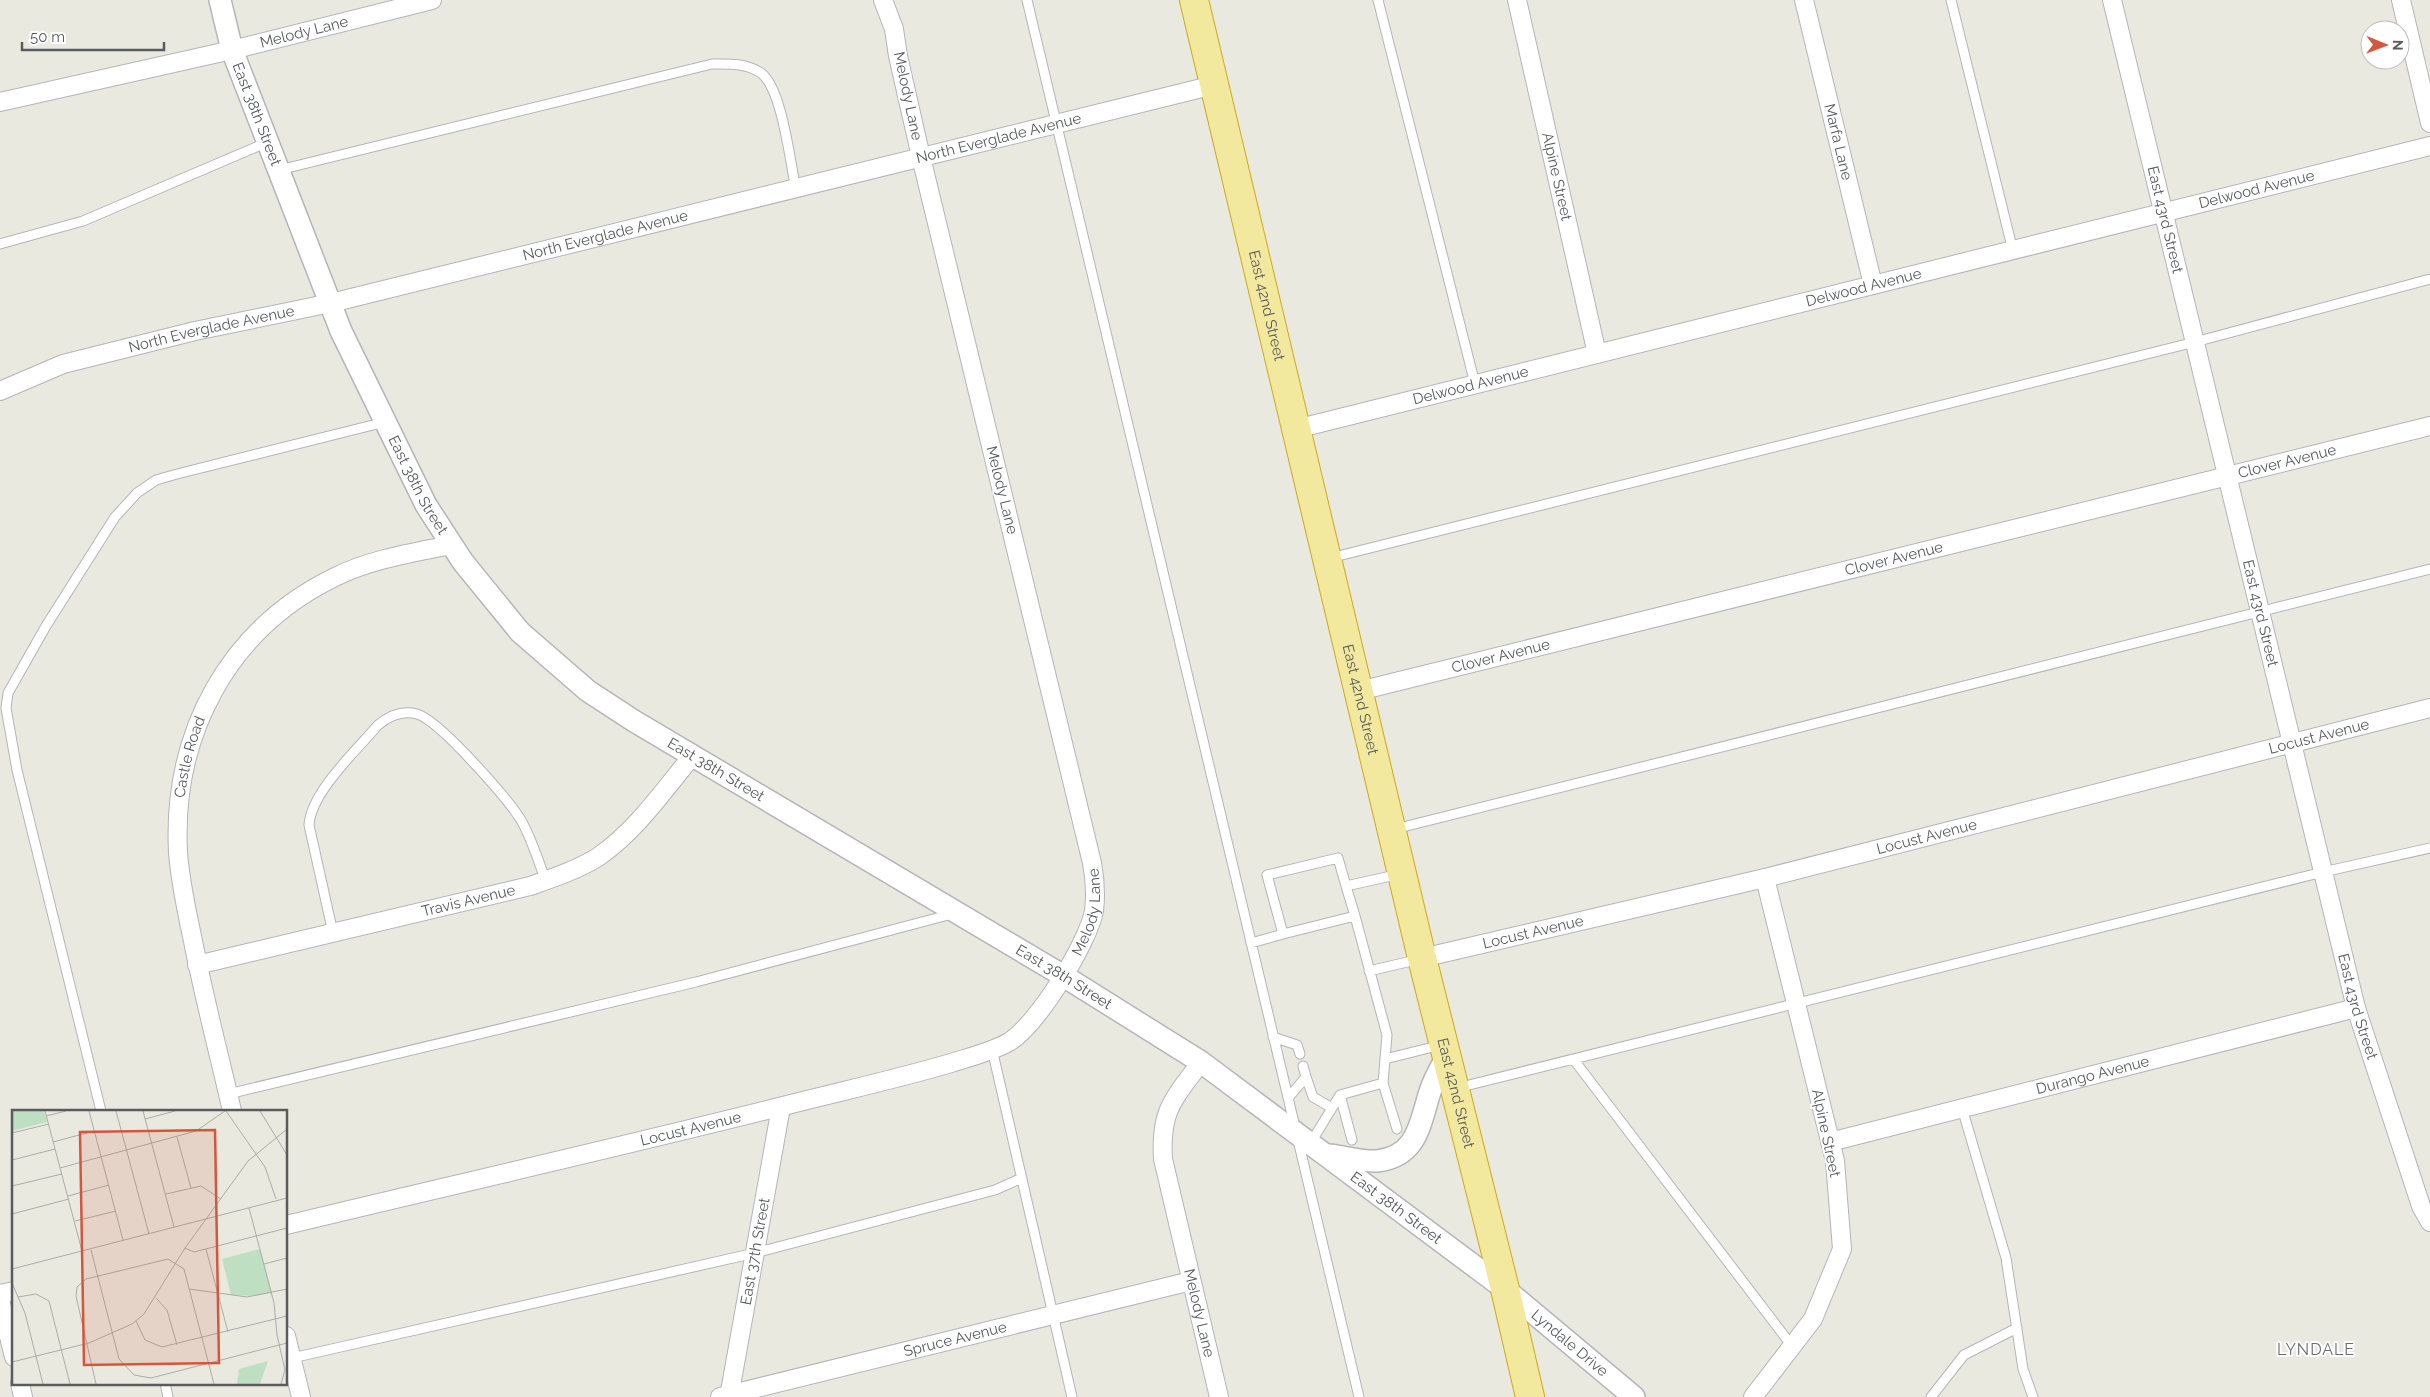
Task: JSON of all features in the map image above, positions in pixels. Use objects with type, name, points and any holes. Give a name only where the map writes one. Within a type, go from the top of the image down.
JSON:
[{"type":"highway","name":"East 42nd Street","points":[[1196,0],[1214,85],[1422,958],[1505,1289],[1530,1397]]},
{"type":"street","name":"East 38th Street","points":[[220,0],[232,50],[341,330],[426,505],[451,545],[520,632],[588,691],[1062,975],[1201,1062],[1505,1289]]},
{"type":"street","name":"Melody Lane","points":[[0,102],[232,50],[432,0]]},
{"type":"street","name":"Melody Lane","points":[[883,0],[894,29],[898,56],[1092,863],[1096,888],[1094,912],[1074,956],[1062,975]]},
{"type":"street","name":"Alpine Street","points":[[1516,0],[1598,354]]},
{"type":"street","name":"Marfa Lane","points":[[1804,0],[1873,285]]},
{"type":"street","name":"East 43rd Street","points":[[2112,0],[2356,1008],[2421,1206],[2430,1222]]},
{"type":"street","points":[[2401,0],[2430,123]]},
{"type":"street","name":"North Everglade Avenue","points":[[0,392],[63,364],[195,331],[330,303],[1214,85]]},
{"type":"street","name":"Delwood Avenue","points":[[1296,429],[2430,146]]},
{"type":"street","name":"Clover Avenue","points":[[1359,691],[2430,426]]},
{"type":"street","name":"Castle Road","points":[[230,1102],[184,898],[178,853],[177,812],[181,782],[188,752],[199,720],[216,684],[231,661],[276,615],[304,593],[336,576],[361,566],[451,545]]},
{"type":"street","name":"Locust Avenue","points":[[1422,958],[1765,878],[2430,708]]},
{"type":"street","name":"Travis Avenue","points":[[198,965],[565,874],[598,857],[626,834],[693,755]]},
{"type":"street","name":"Alpine Street","points":[[1753,1397],[1813,1319],[1842,1249],[1835,1161],[1765,878]]},
{"type":"street","name":"Locust Avenue","points":[[288,1225],[781,1106],[936,1067],[992,1049],[1009,1042],[1023,1032],[1040,1012],[1062,975]]},
{"type":"street","name":"Durango Avenue","points":[[1830,1142],[2356,1008]]},
{"type":"street","points":[[1311,1144],[1376,1161],[1399,1154],[1410,1144],[1419,1130],[1432,1086],[1446,1050]]},
{"type":"street","name":"Melody Lane","points":[[1201,1062],[1172,1102],[1165,1118],[1162,1134],[1164,1159],[1218,1397]]},
{"type":"street","name":"East 37th Street","points":[[726,1396],[755,1252],[781,1106]]},
{"type":"street","name":"Spruce Avenue","points":[[726,1396],[1191,1281]]},
{"type":"street","name":"Lyndale Drive","points":[[1505,1289],[1634,1397]]},
{"type":"street","points":[[0,1300],[12,1349]]},
{"type":"street","points":[[288,1343],[301,1397]]},
{"type":"street","points":[[20,1384],[23,1397]]},
{"type":"lane","points":[[1027,0],[1288,1098],[1311,1144],[1359,1397]]},
{"type":"lane","points":[[1378,0],[1476,384]]},
{"type":"lane","points":[[1951,0],[2013,251]]},
{"type":"lane","points":[[279,170],[712,64],[730,64],[747,66],[761,73],[770,82],[780,110],[796,188]]},
{"type":"lane","points":[[0,244],[83,221],[268,142]]},
{"type":"lane","points":[[1327,558],[2195,342],[2430,279]]},
{"type":"lane","points":[[101,1110],[17,770],[6,708],[8,693],[83,566],[115,517],[137,493],[156,480],[385,422]]},
{"type":"lane","points":[[1392,829],[2430,569]]},
{"type":"lane","points":[[332,933],[309,825],[312,807],[323,789],[378,725],[387,717],[397,714],[407,712],[427,718],[499,793],[520,818],[546,880]]},
{"type":"lane","points":[[1455,1088],[1796,1005],[2323,872],[2430,848]]},
{"type":"lane","points":[[1282,934],[1267,875],[1338,858],[1387,1035],[1383,1083],[1397,1130]]},
{"type":"lane","points":[[1346,886],[1402,874]]},
{"type":"lane","points":[[230,1102],[957,913]]},
{"type":"lane","points":[[1251,943],[1355,916]]},
{"type":"lane","points":[[1369,971],[1422,958]]},
{"type":"lane","points":[[1273,1037],[1297,1045],[1300,1054]]},
{"type":"lane","points":[[992,1049],[1072,1397]]},
{"type":"lane","points":[[1385,1059],[1446,1050]]},
{"type":"lane","points":[[1574,1060],[1792,1346]]},
{"type":"lane","points":[[1303,1066],[1313,1097],[1332,1108]]},
{"type":"lane","points":[[1288,1098],[1306,1077]]},
{"type":"lane","points":[[1311,1144],[1340,1095],[1383,1083]]},
{"type":"lane","points":[[1340,1095],[1352,1140]]},
{"type":"lane","points":[[1962,1108],[2006,1258],[2023,1369],[2033,1397]]},
{"type":"lane","points":[[292,1358],[755,1252],[995,1190],[1022,1178]]},
{"type":"lane","points":[[1931,1397],[1964,1355],[2017,1328]]},
{"type":"lane","points":[[165,1384],[168,1397]]},
{"type":"district","name":"LYNDALE","points":[[2316,1349]]}]
